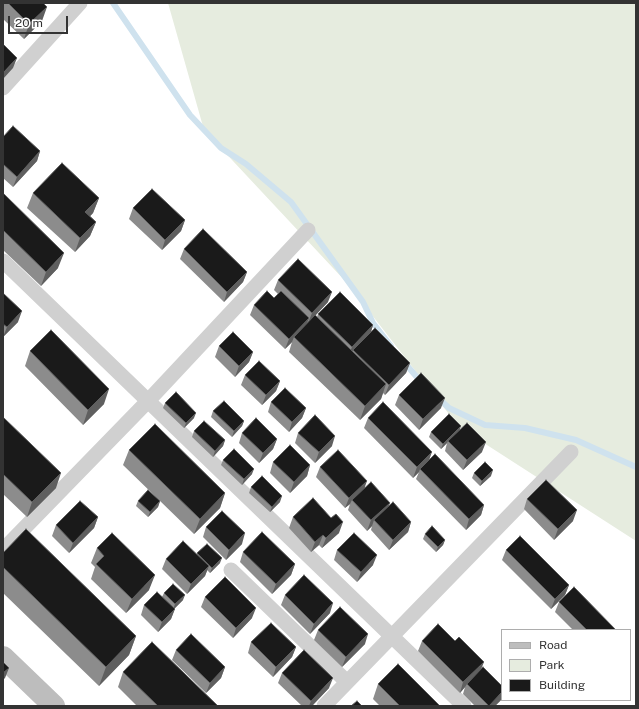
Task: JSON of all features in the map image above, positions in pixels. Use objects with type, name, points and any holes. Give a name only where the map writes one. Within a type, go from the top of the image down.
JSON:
[{"type":"street","points":[[3,88],[80,3]]},
{"type":"street","points":[[3,550],[148,401],[308,230]]},
{"type":"street","points":[[3,261],[464,706]]},
{"type":"street","points":[[324,706],[571,452]]},
{"type":"street","points":[[231,570],[347,682]]},
{"type":"street","points":[[3,657],[54,706]]},
{"type":"green space","points":[[168,3],[636,3],[636,541],[459,427],[347,283],[204,130]]},
{"type":"building","points":[[8,3],[43,3],[47,7],[29,24]]},
{"type":"building","points":[[3,44],[17,58],[3,73]]},
{"type":"building","points":[[13,126],[40,151],[17,177],[3,164],[3,137]]},
{"type":"building","points":[[62,163],[99,198],[85,212],[96,222],[80,238],[33,193]]},
{"type":"building","points":[[152,189],[185,220],[165,240],[133,208]]},
{"type":"building","points":[[3,193],[64,253],[46,272],[3,230]]},
{"type":"building","points":[[203,229],[247,272],[227,292],[184,249]]},
{"type":"building","points":[[298,259],[332,292],[312,313],[278,280]]},
{"type":"building","points":[[267,291],[274,298],[281,291],[309,318],[289,339],[254,305]]},
{"type":"building","points":[[340,292],[373,325],[352,347],[318,314]]},
{"type":"building","points":[[3,293],[22,311],[7,327],[3,324]]},
{"type":"building","points":[[315,315],[386,384],[365,406],[294,337]]},
{"type":"building","points":[[375,328],[410,363],[389,385],[353,350]]},
{"type":"building","points":[[51,330],[109,389],[88,410],[30,351]]},
{"type":"building","points":[[233,332],[253,352],[239,366],[219,346]]},
{"type":"building","points":[[259,361],[280,381],[266,395],[245,375]]},
{"type":"building","points":[[421,373],[445,398],[423,419],[399,395]]},
{"type":"building","points":[[285,388],[306,408],[292,422],[271,402]]},
{"type":"building","points":[[176,392],[196,413],[186,423],[165,403]]},
{"type":"building","points":[[224,401],[244,421],[234,431],[213,411]]},
{"type":"building","points":[[383,402],[432,452],[417,467],[368,418]]},
{"type":"building","points":[[449,414],[461,426],[443,444],[431,432]]},
{"type":"building","points":[[315,415],[335,436],[319,452],[298,433]]},
{"type":"building","points":[[3,417],[61,473],[32,502],[3,474]]},
{"type":"building","points":[[256,418],[277,439],[263,453],[242,433]]},
{"type":"building","points":[[204,421],[225,440],[215,451],[194,431]]},
{"type":"building","points":[[467,423],[486,442],[467,460],[448,441]]},
{"type":"building","points":[[155,424],[225,493],[200,519],[129,450]]},
{"type":"building","points":[[290,445],[310,465],[294,482],[273,462]]},
{"type":"building","points":[[234,449],[254,469],[244,479],[223,460]]},
{"type":"building","points":[[338,450],[367,481],[349,498],[320,467]]},
{"type":"building","points":[[435,454],[484,505],[469,519],[420,469]]},
{"type":"building","points":[[485,462],[493,470],[482,481],[474,473]]},
{"type":"building","points":[[262,476],[282,496],[272,507],[251,487]]},
{"type":"building","points":[[546,480],[577,510],[558,529],[527,499]]},
{"type":"building","points":[[371,482],[390,503],[371,520],[352,500]]},
{"type":"building","points":[[148,490],[160,501],[150,512],[138,501]]},
{"type":"building","points":[[313,498],[331,518],[336,514],[343,522],[326,538],[323,535],[315,542],[293,517]]},
{"type":"building","points":[[80,501],[98,517],[73,543],[56,525]]},
{"type":"building","points":[[393,502],[411,522],[393,540],[374,520]]},
{"type":"building","points":[[222,511],[245,533],[229,550],[206,527]]},
{"type":"building","points":[[432,526],[445,540],[438,547],[425,534]]},
{"type":"building","points":[[26,529],[136,636],[106,667],[3,567],[3,553]]},
{"type":"building","points":[[262,532],[295,564],[276,584],[243,552]]},
{"type":"building","points":[[112,533],[155,575],[132,599],[96,564],[104,556],[97,548]]},
{"type":"building","points":[[354,533],[377,555],[361,572],[337,550]]},
{"type":"building","points":[[520,536],[569,585],[555,599],[506,550]]},
{"type":"building","points":[[183,541],[209,566],[191,584],[166,559]]},
{"type":"building","points":[[207,544],[222,558],[212,568],[197,553]]},
{"type":"building","points":[[304,575],[333,603],[314,624],[285,595]]},
{"type":"building","points":[[225,577],[256,608],[236,628],[205,597]]},
{"type":"building","points":[[173,584],[185,595],[175,604],[164,593]]},
{"type":"building","points":[[574,587],[615,629],[586,629],[559,602]]},
{"type":"building","points":[[157,592],[175,609],[162,622],[144,605]]},
{"type":"building","points":[[340,607],[368,634],[346,657],[318,630]]},
{"type":"building","points":[[271,623],[296,647],[276,667],[251,642]]},
{"type":"building","points":[[438,624],[455,641],[459,637],[484,662],[463,682],[422,641]]},
{"type":"building","points":[[191,634],[225,667],[210,683],[176,650]]},
{"type":"building","points":[[152,642],[218,706],[158,706],[123,672]]},
{"type":"building","points":[[304,650],[333,678],[311,701],[282,673]]},
{"type":"building","points":[[3,662],[9,668],[3,673]]},
{"type":"building","points":[[398,664],[440,706],[400,706],[378,684]]},
{"type":"building","points":[[483,667],[501,685],[501,693],[489,706],[467,684]]},
{"type":"building","points":[[357,701],[362,706],[351,706]]},
{"type":"waterway","points":[[113,3],[190,115],[221,148],[246,164],[291,202],[363,302],[373,323],[391,346]]},
{"type":"waterway","points":[[403,361],[422,383]]},
{"type":"waterway","points":[[437,397],[449,408],[485,425],[525,428],[576,440],[636,467]]}]
